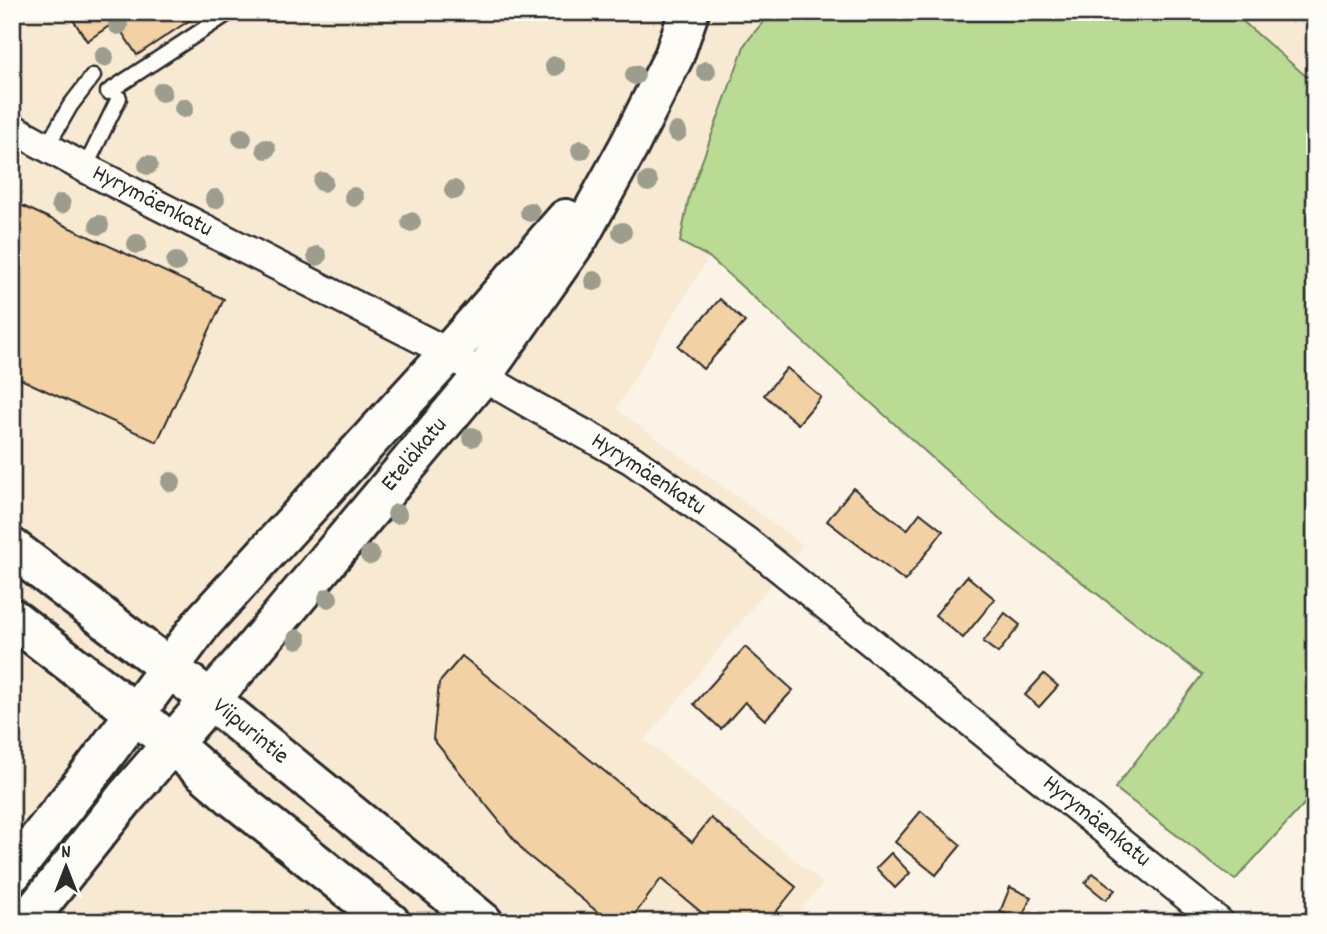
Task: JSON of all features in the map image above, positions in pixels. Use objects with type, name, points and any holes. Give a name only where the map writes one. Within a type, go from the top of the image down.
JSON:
[{"type":"main road","name":"Eteläkatu","points":[[26,922],[171,743],[211,700],[482,376],[579,237],[674,56],[689,12]]},
{"type":"main road","name":"Eteläkatu","points":[[12,873],[203,622],[449,353],[629,146]]},
{"type":"main road","name":"Viipurintie","points":[[12,548],[211,700],[482,922]]},
{"type":"main road","points":[[12,618],[135,713],[234,798],[390,922]]},
{"type":"street","name":"Hyrymäenkatu","points":[[12,128],[46,148],[449,353],[482,376],[632,460],[747,542],[1219,922]]},
{"type":"lane","points":[[85,168],[113,95],[230,12]]},
{"type":"lane","points":[[46,148],[70,106],[93,76]]},
{"type":"shaded area","points":[[12,12],[771,12],[745,45],[680,242],[709,257],[616,409],[803,545],[645,740],[823,883],[791,922],[12,922]]},
{"type":"shaded area","points":[[1232,12],[1315,12],[1315,84]]},
{"type":"green space","points":[[771,12],[1232,12],[1315,84],[1315,792],[1235,880],[1115,788],[1202,675],[999,518],[709,257],[680,242],[689,197],[745,44]]},
{"type":"building","points":[[68,12],[202,12],[137,55],[115,22],[87,41]]},
{"type":"building","points":[[14,202],[224,299],[157,442],[12,375]]},
{"type":"building","points":[[720,299],[745,322],[703,369],[678,346]]},
{"type":"building","points":[[787,368],[821,397],[798,424],[764,395]]},
{"type":"building","points":[[853,488],[907,530],[920,513],[943,531],[905,581],[827,521]]},
{"type":"building","points":[[967,576],[995,599],[963,638],[935,615]]},
{"type":"building","points":[[1005,613],[1020,625],[998,653],[983,642]]},
{"type":"building","points":[[745,647],[793,690],[765,720],[745,702],[721,729],[694,704]]},
{"type":"building","points":[[462,656],[692,842],[711,818],[796,887],[768,922],[713,922],[661,879],[629,922],[610,922],[525,853],[433,739],[439,683]]},
{"type":"building","points":[[1044,674],[1058,686],[1039,707],[1025,695]]},
{"type":"building","points":[[921,811],[961,845],[936,875],[895,842]]},
{"type":"building","points":[[891,853],[910,873],[895,888],[876,868]]},
{"type":"building","points":[[1093,873],[1115,890],[1106,900],[1085,883]]},
{"type":"building","points":[[1010,887],[1031,897],[1021,920],[1000,912]]}]
